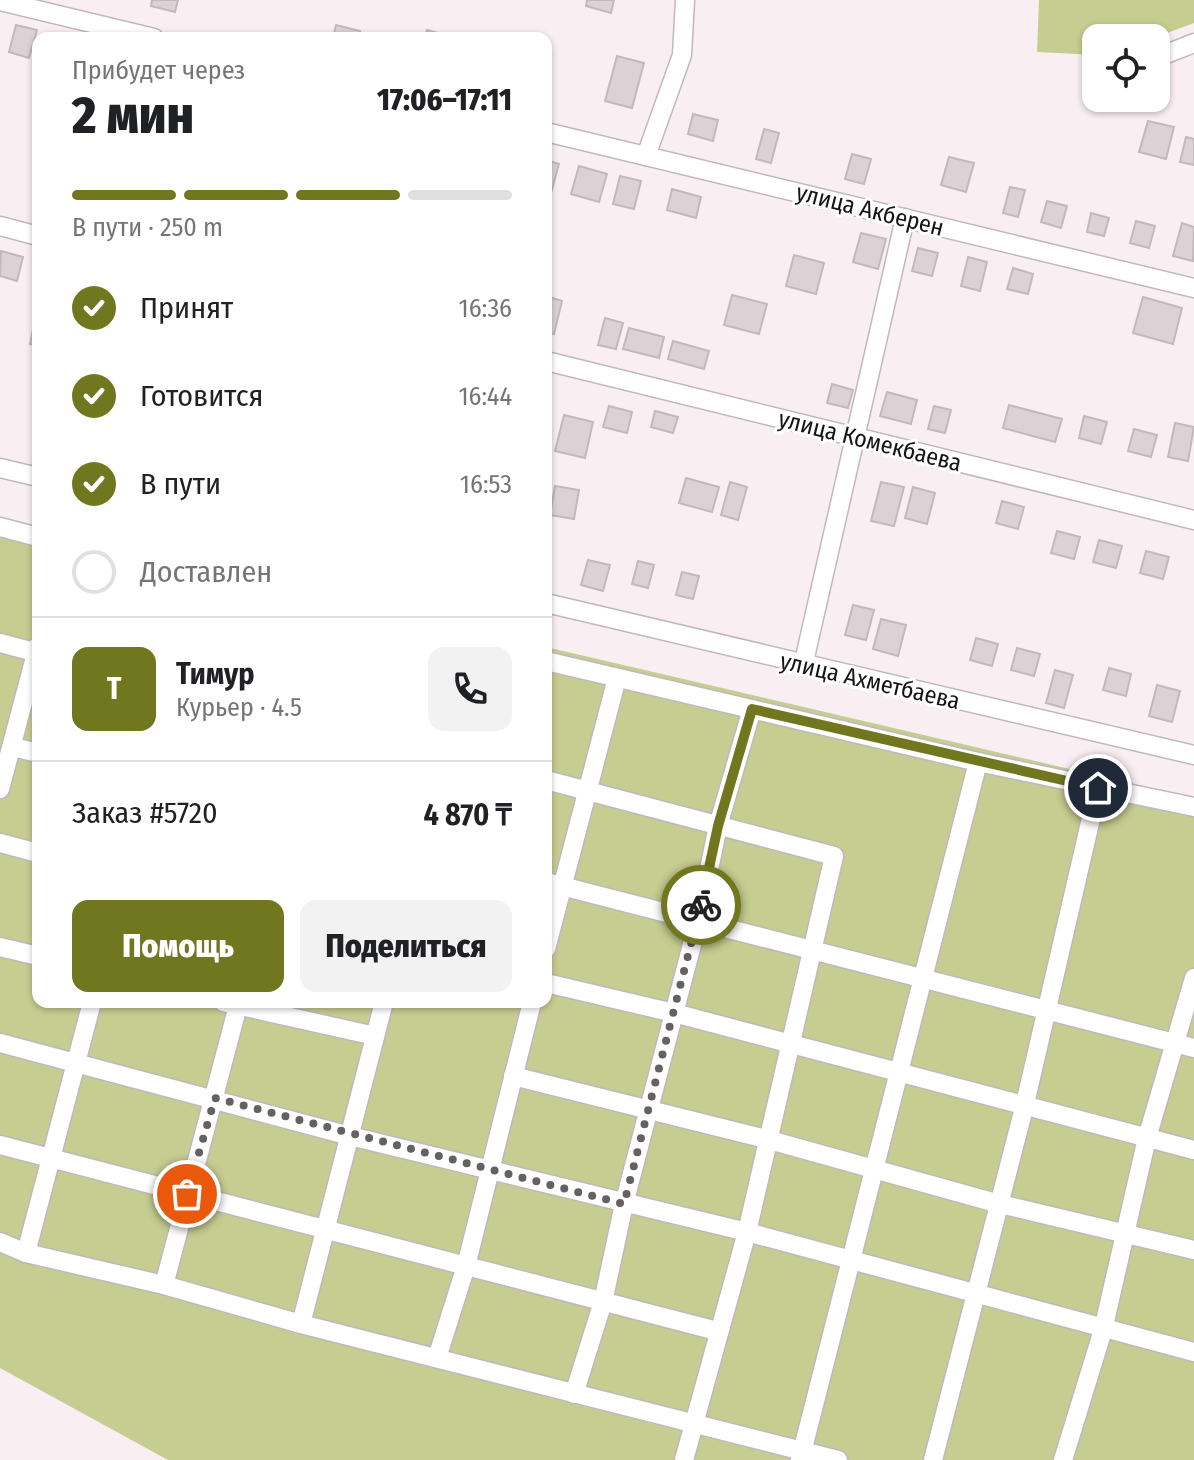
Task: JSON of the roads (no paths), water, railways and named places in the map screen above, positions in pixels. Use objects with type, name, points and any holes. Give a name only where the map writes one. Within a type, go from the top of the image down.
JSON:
[{"type":"street","points":[[646,156],[682,55],[685,0]]},
{"type":"street","points":[[0,1],[129,32]]},
{"type":"street","points":[[1170,52],[1194,43]]},
{"type":"street","name":"улица Акберен","points":[[552,133],[1194,288]]},
{"type":"street","points":[[803,666],[905,218]]},
{"type":"street","points":[[0,226],[32,234]]},
{"type":"street","name":"улица Комекбаева","points":[[552,362],[1194,520]]},
{"type":"street","points":[[0,468],[32,476]]},
{"type":"street","points":[[0,527],[32,535]]},
{"type":"street","name":"улица Ахметбаева","points":[[552,604],[803,666],[1194,755]]},
{"type":"street","points":[[0,643],[32,649]]},
{"type":"street","points":[[552,662],[978,762],[1194,807]]},
{"type":"street","points":[[0,789],[32,673]]},
{"type":"street","points":[[617,678],[585,791],[554,884],[812,947],[1185,1046]]},
{"type":"street","points":[[574,1394],[603,1302],[624,1204],[699,918],[718,826],[752,709]]},
{"type":"street","points":[[13,747],[32,752]]},
{"type":"street","points":[[801,1456],[978,762]]},
{"type":"street","points":[[552,782],[834,856],[766,1139],[747,1232],[717,1331],[684,1460]]},
{"type":"street","points":[[933,1460],[996,1203],[1024,1108],[1098,788]]},
{"type":"street","points":[[0,843],[32,851]]},
{"type":"street","points":[[0,947],[32,955]]},
{"type":"street","points":[[1063,1460],[1103,1330],[1147,1138],[1185,1046],[1194,978]]},
{"type":"street","points":[[552,984],[674,1013],[1024,1108],[1194,1150]]},
{"type":"street","points":[[26,1253],[90,1008]]},
{"type":"street","points":[[164,1285],[215,1098],[232,1008]]},
{"type":"street","points":[[255,1008],[375,1036]]},
{"type":"street","points":[[301,1324],[382,1008]]},
{"type":"street","points":[[437,1358],[466,1266],[530,1008]]},
{"type":"street","points":[[0,1043],[350,1136],[747,1232],[1194,1352]]},
{"type":"street","points":[[513,1076],[649,1113],[766,1139],[996,1203],[1194,1250]]},
{"type":"street","points":[[0,1145],[717,1331]]},
{"type":"street","points":[[0,1242],[26,1253],[164,1285],[301,1324],[693,1423],[801,1456],[838,1460]]}]
